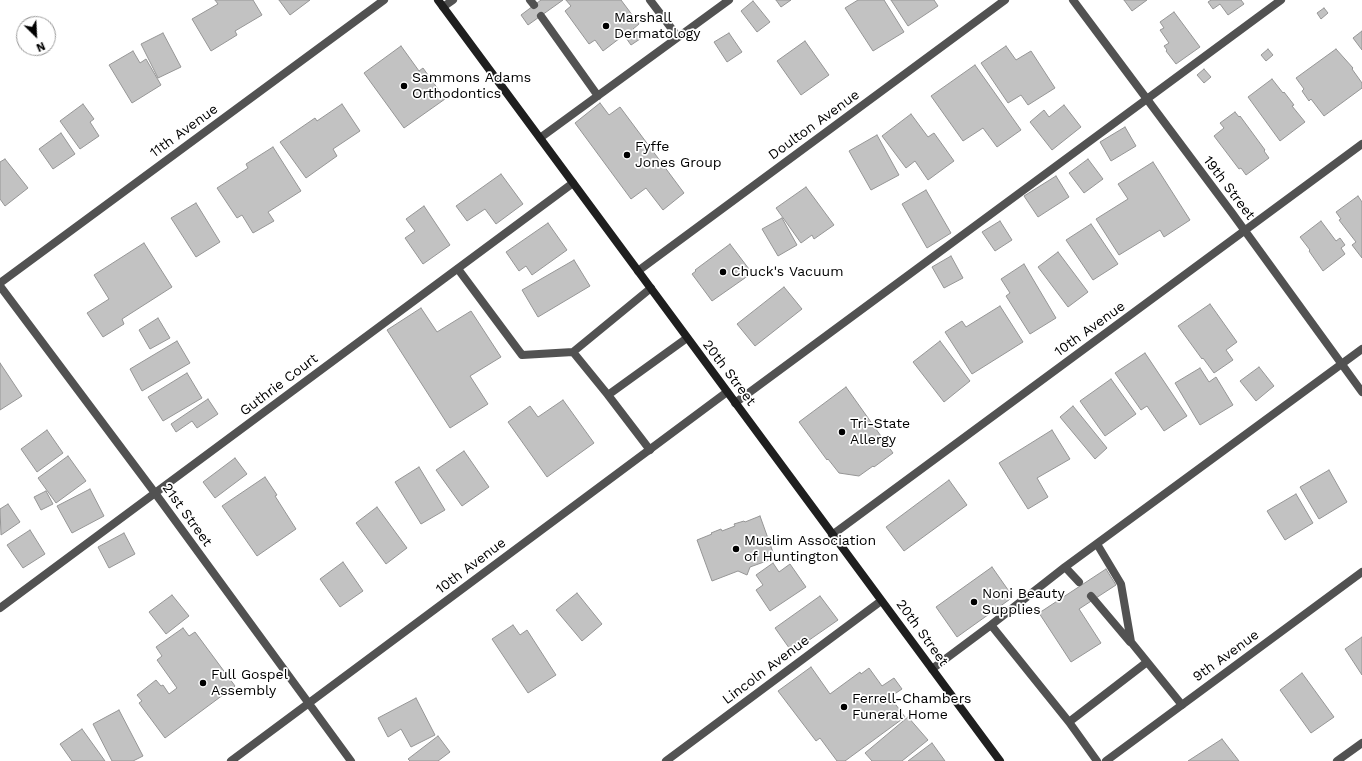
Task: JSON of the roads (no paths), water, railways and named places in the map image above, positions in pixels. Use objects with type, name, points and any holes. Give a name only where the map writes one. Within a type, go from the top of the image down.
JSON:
[{"type":"main road","name":"20th Street","points":[[438,0],[651,288],[686,338],[1000,761]]},
{"type":"street","name":"11th Avenue","points":[[0,283],[384,0]]},
{"type":"street","points":[[443,7],[453,0]]},
{"type":"street","points":[[650,0],[678,37]]},
{"type":"street","points":[[540,138],[729,0]]},
{"type":"street","name":"Doulton Avenue","points":[[638,271],[1005,0]]},
{"type":"street","name":"19th Street","points":[[1073,0],[1362,392]]},
{"type":"street","points":[[735,403],[1281,0]]},
{"type":"street","points":[[541,16],[598,96]]},
{"type":"street","name":"10th Avenue","points":[[832,535],[1362,144]]},
{"type":"street","name":"Guthrie Court","points":[[0,608],[573,183]]},
{"type":"street","points":[[458,269],[522,355],[573,352],[651,288]]},
{"type":"street","name":"21st Street","points":[[0,286],[155,493],[351,761]]},
{"type":"street","points":[[608,396],[686,338]]},
{"type":"street","points":[[932,669],[1065,567],[1362,349]]},
{"type":"street","points":[[573,352],[650,450]]},
{"type":"street","name":"10th Avenue","points":[[231,761],[727,392]]},
{"type":"street","points":[[1097,544],[1121,584],[1131,642]]},
{"type":"street","points":[[1065,567],[1079,582]]},
{"type":"street","name":"9th Avenue","points":[[1106,761],[1362,572]]},
{"type":"street","points":[[1091,596],[1131,642],[1182,705]]},
{"type":"street","name":"Lincoln Avenue","points":[[666,761],[881,601]]},
{"type":"street","points":[[991,625],[1069,722],[1097,761]]},
{"type":"street","points":[[1069,722],[1147,662]]},
{"type":"street","points":[[1337,761],[1362,743]]},
{"type":"place","name":"Marshall Dermatology","points":[[606,26]]},
{"type":"place","name":"Sammons Adams Orthodontics","points":[[404,86]]},
{"type":"place","name":"Fyffe Jones Group","points":[[627,155]]},
{"type":"place","name":"Chuck's Vacuum","points":[[723,272]]},
{"type":"place","name":"Tri-State Allergy","points":[[842,432]]},
{"type":"place","name":"Muslim Association of Huntington","points":[[736,549]]},
{"type":"place","name":"Noni Beauty Supplies","points":[[974,602]]},
{"type":"place","name":"Full Gospel Assembly","points":[[203,683]]},
{"type":"place","name":"Ferrell-Chambers Funeral Home","points":[[844,707]]}]
